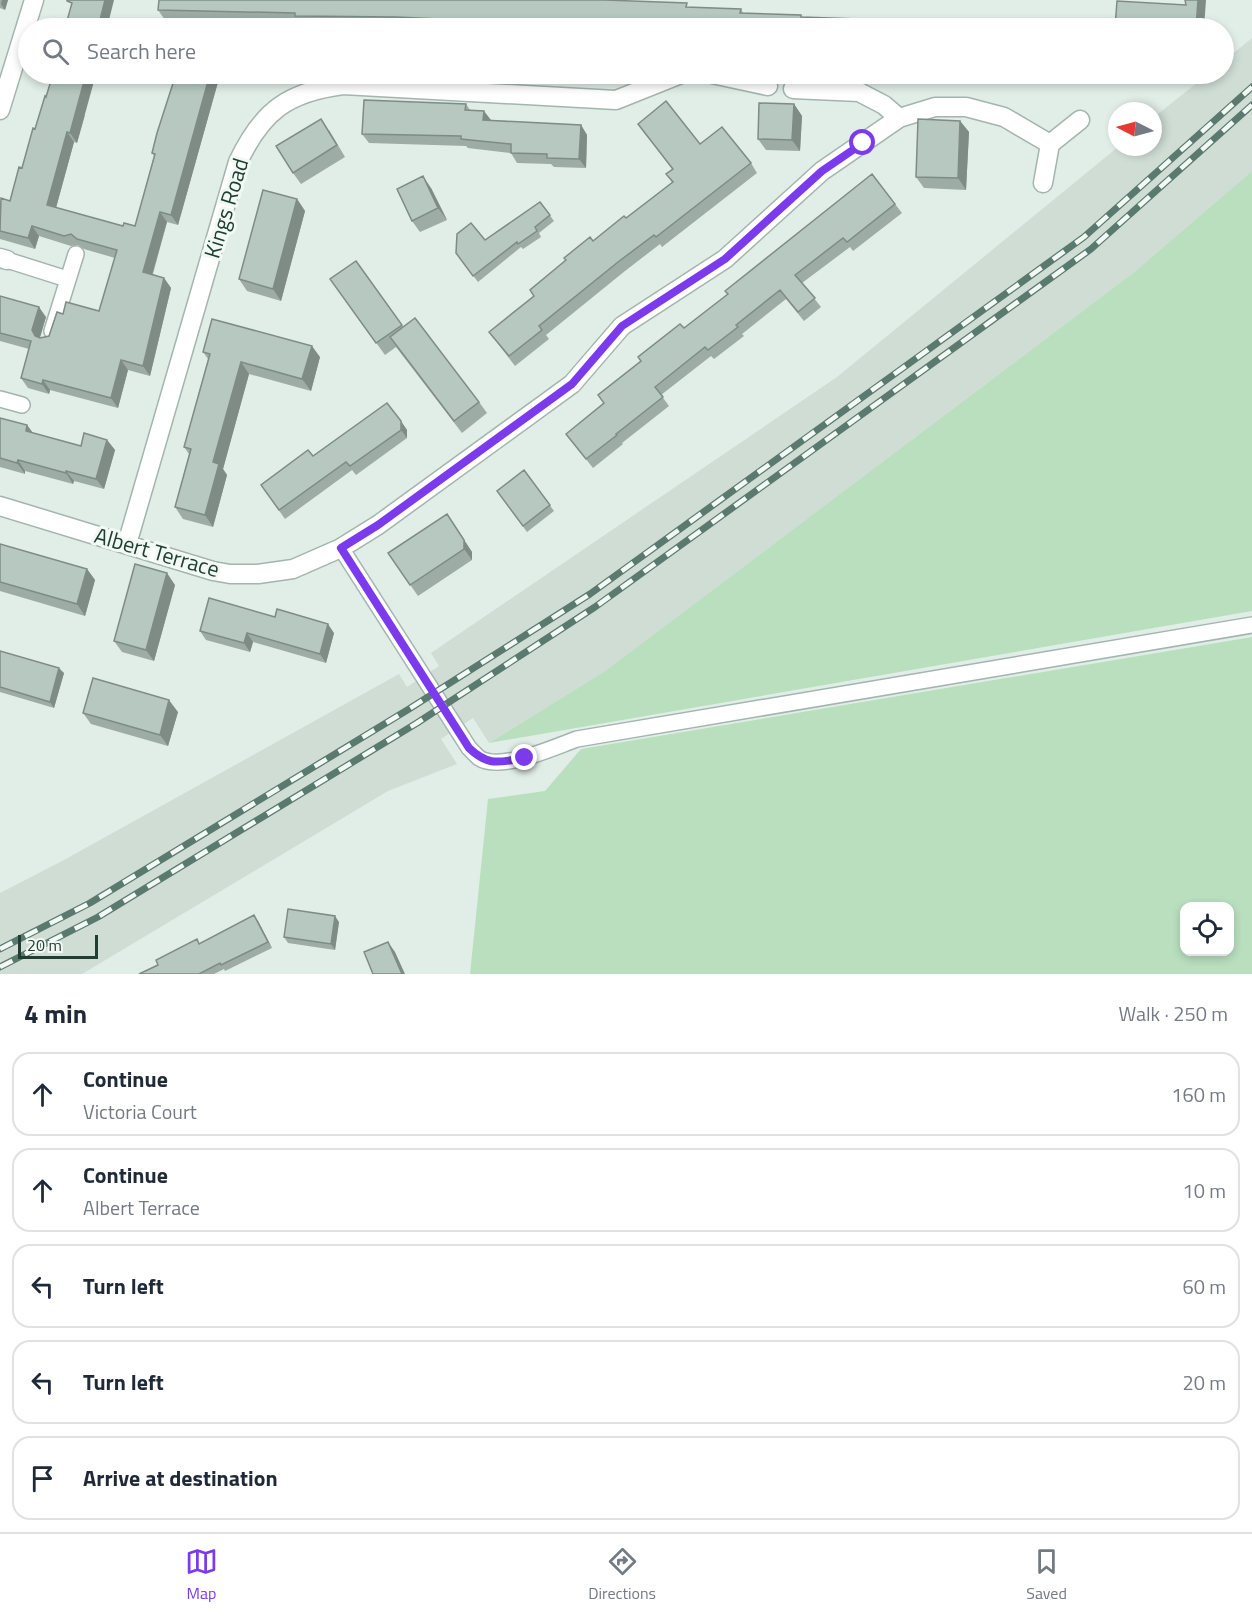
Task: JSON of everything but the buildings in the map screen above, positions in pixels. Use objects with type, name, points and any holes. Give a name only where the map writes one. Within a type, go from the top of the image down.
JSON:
[{"type":"street","points":[[26,18],[34,0]]},
{"type":"street","points":[[0,110],[8,58],[18,36]]},
{"type":"street","name":"Kings Road","points":[[127,544],[238,162],[248,141],[276,108],[292,98],[317,88],[343,85],[616,100],[656,84]]},
{"type":"street","points":[[759,84],[768,86]]},
{"type":"street","points":[[793,88],[859,92],[884,105],[898,118]]},
{"type":"street","name":"Albert Terrace","points":[[0,506],[213,571],[230,574],[258,574],[293,569],[341,548],[378,525],[572,384],[622,326],[725,259],[822,171],[898,118],[935,107],[966,107],[1004,117],[1050,144]]},
{"type":"street","points":[[1043,183],[1050,144],[1080,120]]},
{"type":"lane","points":[[49,339],[76,254]]},
{"type":"lane","points":[[3,259],[68,279]]},
{"type":"lane","points":[[0,399],[22,405]]},
{"type":"lane","points":[[341,548],[469,748],[481,759],[501,762],[525,758],[577,739],[1252,626]]},
{"type":"shaded area","points":[[1252,38],[1252,171],[1133,273],[605,671],[489,743],[473,718],[441,739],[457,764],[388,791],[82,974],[0,974],[0,893],[64,860],[399,674],[407,687],[439,666],[431,653],[837,377],[1108,155],[1162,156],[1162,111],[1196,84],[1234,84],[1234,53]]},
{"type":"green space","points":[[1252,171],[1252,611],[489,743],[605,671],[1133,273]]},
{"type":"green space","points":[[1252,637],[1252,974],[470,974],[488,799],[545,791],[581,749]]},
{"type":"railway","points":[[0,949],[90,903],[409,709],[590,594],[1084,237],[1252,87]]},
{"type":"railway","points":[[0,967],[98,917],[417,723],[595,607],[1091,249],[1252,105]]},
{"type":"route","points":[[525,758],[501,762],[481,759],[469,748],[341,548],[378,525],[572,384],[622,326],[725,259],[822,171],[863,143]]}]
